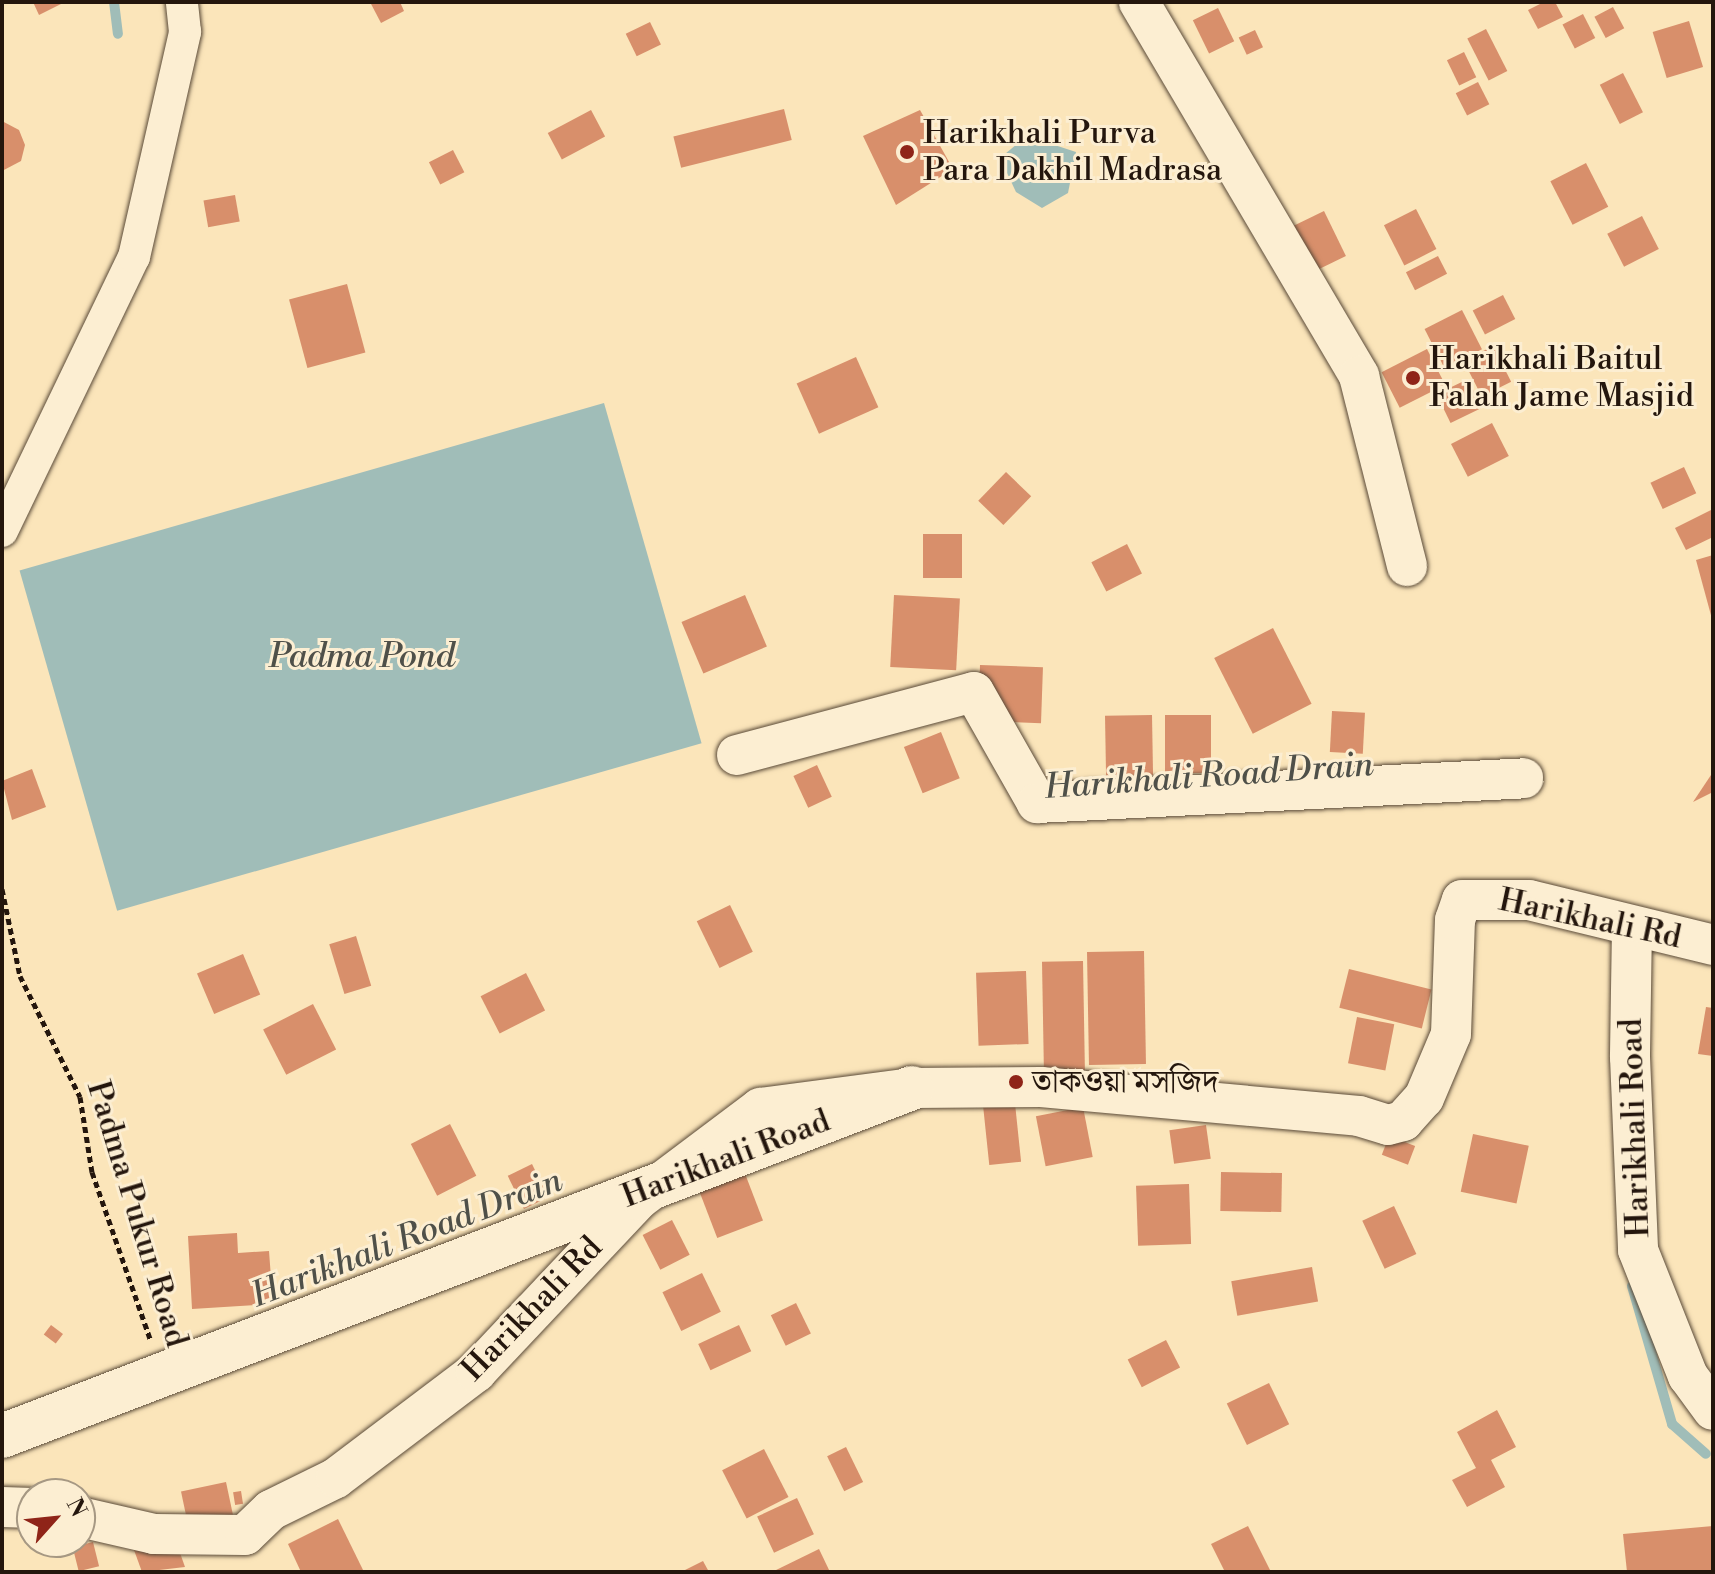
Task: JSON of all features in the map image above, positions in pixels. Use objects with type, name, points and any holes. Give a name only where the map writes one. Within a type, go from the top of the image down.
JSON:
[{"type":"main road","name":"Harikhali Road","points":[[2,1436],[912,1088]]},
{"type":"street","points":[[2,531],[134,257],[185,32],[182,2]]},
{"type":"street","points":[[1139,2],[1359,376],[1407,566]]},
{"type":"street","points":[[737,755],[974,692],[1037,803],[1523,778]]},
{"type":"street","points":[[1591,890],[1713,917]]},
{"type":"street","name":"Harikhali Rd","points":[[96,1521],[154,1534],[245,1535],[271,1510],[336,1478],[476,1372],[638,1200],[760,1108],[912,1088],[1041,1087],[1359,1116],[1388,1125],[1403,1121],[1424,1098],[1451,1034],[1455,920],[1462,900],[1529,900],[1713,945]]},
{"type":"street","name":"Harikhali Road","points":[[1632,926],[1630,1057],[1638,1250],[1688,1376],[1713,1410]]},
{"type":"path","name":"Padma Pukur Road","points":[[2,889],[20,976],[80,1097],[92,1172],[162,1374]]},
{"type":"water","points":[[1027,136],[1076,152],[1068,193],[1042,208],[1016,192],[1000,158]]},
{"type":"water","name":"Padma Pond","points":[[604,403],[702,743],[117,911],[20,571]]},
{"type":"building","points":[[33,2],[65,2],[39,15]]},
{"type":"building","points":[[370,2],[400,2],[404,11],[381,23]]},
{"type":"building","points":[[1544,2],[1555,2],[1563,17],[1538,29],[1528,10]]},
{"type":"building","points":[[1613,7],[1624,28],[1606,38],[1594,17]]},
{"type":"building","points":[[1218,8],[1234,41],[1209,54],[1193,20]]},
{"type":"building","points":[[1583,14],[1595,38],[1575,48],[1563,24]]},
{"type":"building","points":[[1689,21],[1703,67],[1667,78],[1653,32]]},
{"type":"building","points":[[650,22],[661,44],[637,56],[626,34]]},
{"type":"building","points":[[1486,29],[1507,71],[1489,80],[1467,39]]},
{"type":"building","points":[[1255,30],[1263,47],[1247,55],[1239,38]]},
{"type":"building","points":[[1464,52],[1476,77],[1459,85],[1447,60]]},
{"type":"building","points":[[1623,73],[1643,112],[1620,124],[1600,85]]},
{"type":"building","points":[[1478,82],[1489,104],[1467,116],[1456,93]]},
{"type":"building","points":[[784,109],[792,140],[681,168],[673,137]]},
{"type":"building","points":[[591,110],[605,136],[562,159],[548,133]]},
{"type":"building","name":"Harikhali Purva Para Dakhil Madrasa","points":[[920,110],[953,169],[896,205],[863,136]]},
{"type":"building","points":[[2,121],[19,130],[25,145],[21,161],[2,171]]},
{"type":"building","points":[[453,150],[464,172],[440,185],[429,162]]},
{"type":"building","points":[[1586,163],[1608,207],[1573,225],[1550,181]]},
{"type":"building","points":[[235,195],[240,222],[208,227],[203,201]]},
{"type":"building","points":[[1416,209],[1436,249],[1404,265],[1384,225]]},
{"type":"building","points":[[1324,211],[1346,256],[1306,275],[1284,230]]},
{"type":"building","points":[[1642,216],[1659,249],[1624,267],[1607,234]]},
{"type":"building","points":[[1438,256],[1447,274],[1415,290],[1406,272]]},
{"type":"building","points":[[347,284],[365,353],[307,368],[289,300]]},
{"type":"building","points":[[1503,295],[1515,319],[1485,334],[1473,310]]},
{"type":"building","points":[[1462,310],[1482,349],[1445,368],[1425,329]]},
{"type":"building","points":[[1493,346],[1511,382],[1482,397],[1464,361]]},
{"type":"building","name":"Harikhali Baitul Falah Jame Masjid","points":[[1427,349],[1445,385],[1400,408],[1382,372]]},
{"type":"building","points":[[856,357],[878,407],[819,434],[797,383]]},
{"type":"building","points":[[1468,379],[1482,408],[1451,423],[1437,394]]},
{"type":"building","points":[[1492,423],[1509,456],[1468,477],[1451,444]]},
{"type":"building","points":[[1684,467],[1696,493],[1663,509],[1650,483]]},
{"type":"building","points":[[1006,472],[1031,496],[1003,525],[978,501]]},
{"type":"building","points":[[1713,509],[1713,537],[1686,550],[1675,528]]},
{"type":"building","points":[[923,534],[962,534],[962,578],[923,578]]},
{"type":"building","points":[[1127,544],[1142,573],[1106,592],[1091,562]]},
{"type":"building","points":[[1713,555],[1713,619],[1712,619],[1696,560]]},
{"type":"building","points":[[745,595],[767,647],[703,674],[681,622]]},
{"type":"building","points":[[894,595],[960,598],[956,670],[890,667]]},
{"type":"building","points":[[1273,628],[1312,704],[1253,734],[1214,658]]},
{"type":"building","points":[[980,665],[1043,667],[1041,723],[978,721]]},
{"type":"building","points":[[1332,711],[1365,713],[1363,754],[1330,752]]},
{"type":"building","points":[[1152,715],[1153,775],[1106,776],[1105,716]]},
{"type":"building","points":[[1165,715],[1211,715],[1211,773],[1165,773]]},
{"type":"building","points":[[941,732],[960,778],[923,793],[904,747]]},
{"type":"building","points":[[817,765],[832,797],[808,808],[793,776]]},
{"type":"building","points":[[32,769],[46,807],[12,820],[2,781]]},
{"type":"building","points":[[1713,772],[1713,792],[1693,802]]},
{"type":"building","points":[[730,905],[753,952],[720,968],[697,921]]},
{"type":"building","points":[[356,936],[371,986],[344,994],[329,944]]},
{"type":"building","points":[[1144,951],[1146,1064],[1089,1065],[1087,952]]},
{"type":"building","points":[[243,954],[260,995],[214,1014],[197,974]]},
{"type":"building","points":[[1083,961],[1085,1070],[1044,1071],[1042,962]]},
{"type":"building","points":[[1349,969],[1431,990],[1422,1028],[1339,1008]]},
{"type":"building","points":[[1026,971],[1029,1044],[979,1046],[976,973]]},
{"type":"building","points":[[526,973],[545,1010],[500,1034],[481,996]]},
{"type":"building","points":[[313,1004],[336,1049],[286,1075],[263,1029]]},
{"type":"building","points":[[1706,1007],[1713,1008],[1713,1056],[1698,1054]]},
{"type":"building","points":[[1357,1017],[1394,1024],[1385,1070],[1348,1063]]},
{"type":"building","points":[[1014,1094],[1021,1162],[989,1165],[982,1097]]},
{"type":"building","points":[[1083,1107],[1093,1157],[1046,1166],[1036,1116]]},
{"type":"building","points":[[450,1124],[476,1176],[437,1196],[411,1144]]},
{"type":"building","points":[[1206,1125],[1211,1159],[1174,1164],[1169,1130]]},
{"type":"building","points":[[1473,1134],[1529,1146],[1516,1204],[1461,1192]]},
{"type":"building","points":[[1389,1136],[1415,1146],[1408,1165],[1382,1155]]},
{"type":"building","points":[[532,1164],[548,1197],[524,1209],[508,1176]]},
{"type":"building","points":[[744,1171],[763,1220],[717,1238],[698,1189]]},
{"type":"building","points":[[1221,1172],[1282,1173],[1281,1212],[1220,1211]]},
{"type":"building","points":[[1189,1184],[1191,1244],[1138,1246],[1136,1186]]},
{"type":"building","points":[[1394,1206],[1416,1254],[1385,1269],[1362,1221]]},
{"type":"building","points":[[672,1220],[690,1255],[660,1270],[643,1235]]},
{"type":"building","points":[[237,1233],[238,1253],[269,1251],[273,1304],[192,1309],[188,1236]]},
{"type":"building","points":[[1312,1267],[1318,1301],[1237,1316],[1231,1281]]},
{"type":"building","points":[[702,1273],[721,1312],[681,1331],[662,1292]]},
{"type":"building","points":[[796,1303],[811,1334],[786,1346],[771,1315]]},
{"type":"building","points":[[51,1325],[63,1334],[56,1344],[44,1335]]},
{"type":"building","points":[[739,1325],[751,1351],[710,1370],[698,1344]]},
{"type":"building","points":[[1166,1340],[1180,1368],[1142,1387],[1128,1360]]},
{"type":"building","points":[[1269,1383],[1289,1424],[1247,1445],[1227,1404]]},
{"type":"building","points":[[1497,1410],[1516,1447],[1491,1460],[1505,1487],[1467,1507],[1452,1480],[1476,1468],[1457,1432]]},
{"type":"building","points":[[846,1447],[863,1482],[844,1491],[827,1456]]},
{"type":"building","points":[[764,1449],[789,1497],[747,1518],[722,1470]]},
{"type":"building","points":[[226,1482],[234,1521],[189,1531],[181,1492]]},
{"type":"building","points":[[241,1491],[243,1504],[235,1505],[233,1492]]},
{"type":"building","points":[[797,1498],[814,1534],[774,1553],[757,1517]]},
{"type":"building","points":[[338,1519],[364,1572],[301,1572],[288,1544]]},
{"type":"building","points":[[1248,1526],[1271,1572],[1225,1572],[1211,1544]]},
{"type":"building","points":[[1713,1526],[1713,1572],[1627,1572],[1623,1534]]},
{"type":"building","points":[[174,1536],[185,1567],[142,1572],[134,1550]]},
{"type":"building","points":[[819,1549],[830,1572],[772,1572]]},
{"type":"building","points":[[96,1554],[99,1566],[79,1571],[75,1558],[96,1558]]},
{"type":"building","points":[[703,1561],[709,1572],[681,1572]]},
{"type":"waterway","points":[[114,2],[118,34]]},
{"type":"waterway","points":[[1632,1286],[1672,1424],[1706,1454]]},
{"type":"place","name":"Harikhali Purva Para Dakhil Madrasa","points":[[907,152]]},
{"type":"place","name":"Harikhali Baitul Falah Jame Masjid","points":[[1413,378]]},
{"type":"place","name":"তাকওয়া মসজিদ","points":[[1016,1082]]},
{"type":"water label","name":"Harikhali Road Drain","points":[[1209,777]]},
{"type":"water label","name":"Harikhali Road Drain","points":[[407,1239]]}]
